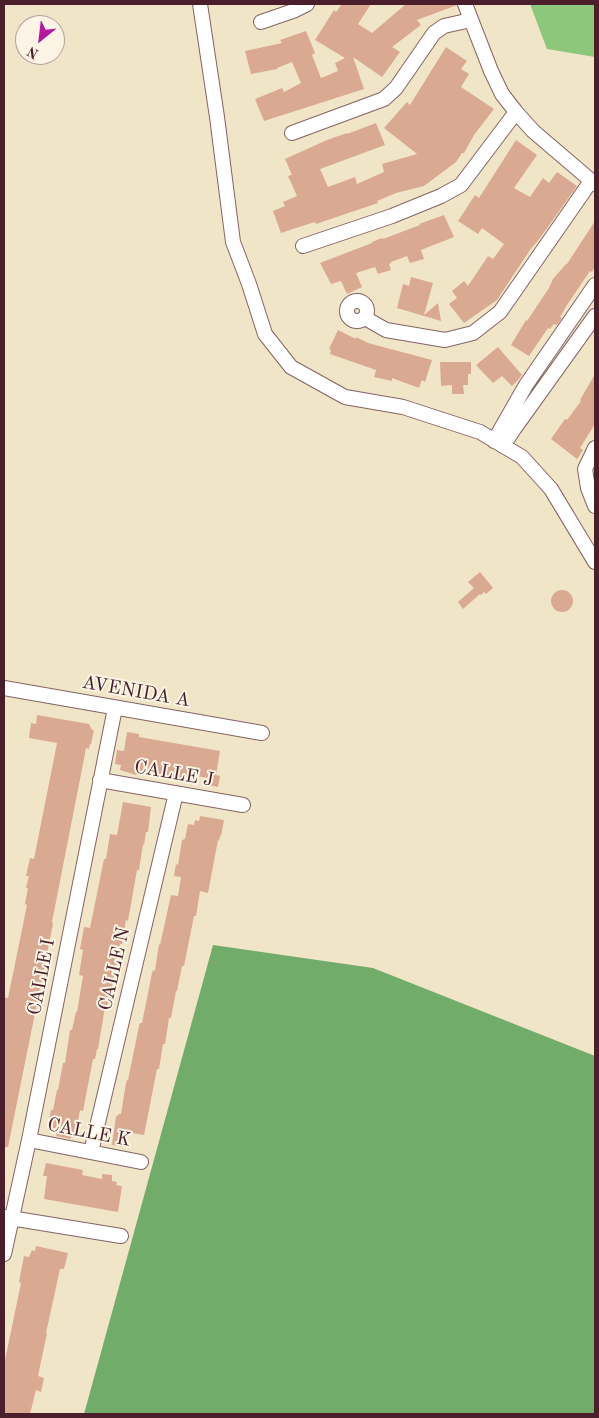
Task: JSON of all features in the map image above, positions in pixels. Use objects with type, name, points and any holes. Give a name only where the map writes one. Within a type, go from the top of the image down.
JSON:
[{"type":"street","points":[[200,4],[234,242],[265,334],[291,367],[344,397],[403,408],[480,432],[522,457],[551,489],[595,562]]},
{"type":"street","points":[[261,22],[307,4]]},
{"type":"street","points":[[365,318],[386,330],[445,340],[473,333],[500,312],[593,183],[533,131],[502,94],[491,72],[465,4]]},
{"type":"street","points":[[292,133],[384,99],[396,88],[434,33],[444,26],[471,20]]},
{"type":"street","points":[[303,246],[392,216],[441,196],[461,184],[516,112]]},
{"type":"street","points":[[499,443],[526,385],[595,285]]},
{"type":"street","points":[[499,443],[514,429],[595,316]]},
{"type":"street","points":[[595,448],[586,469],[588,488],[595,506]]},
{"type":"street","name":"AVENIDA A","points":[[4,688],[262,732]]},
{"type":"street","name":"CALLE I","points":[[4,1254],[8,1217],[29,1140],[115,708]]},
{"type":"street","name":"CALLE J","points":[[100,780],[243,804]]},
{"type":"street","name":"CALLE N","points":[[91,1152],[176,793]]},
{"type":"street","name":"CALLE K","points":[[29,1140],[142,1162]]},
{"type":"street","points":[[8,1217],[121,1236]]},
{"type":"green space","points":[[530,4],[595,4],[595,57],[547,49]]},
{"type":"green space","points":[[213,945],[373,968],[595,1056],[595,1414],[84,1414]]},
{"type":"building","points":[[342,4],[371,4],[358,24],[372,33],[406,4],[457,5],[417,20],[421,25],[392,47],[400,52],[382,77],[353,57],[364,89],[264,121],[255,99],[282,88],[284,92],[301,83],[292,62],[277,69],[251,74],[245,51],[282,43],[280,40],[306,31],[315,53],[312,55],[321,78],[338,71],[335,63],[345,58],[315,40],[334,10],[336,12]]},
{"type":"building","points":[[446,47],[467,61],[461,69],[469,74],[461,87],[494,109],[474,135],[464,153],[456,162],[424,186],[396,193],[377,201],[378,203],[316,224],[315,222],[281,233],[273,211],[285,206],[283,202],[297,196],[288,176],[292,175],[285,159],[327,140],[376,123],[385,145],[320,169],[328,187],[355,177],[357,184],[384,172],[382,164],[417,154],[384,128],[407,102],[410,105]]},
{"type":"building","points":[[516,140],[537,155],[514,188],[530,197],[543,178],[549,183],[557,172],[577,186],[530,250],[497,300],[464,323],[449,304],[457,298],[452,291],[464,281],[468,286],[488,256],[493,259],[504,244],[482,228],[478,234],[458,221],[475,195],[479,198]]},
{"type":"building","points":[[444,215],[454,237],[421,250],[424,259],[410,263],[407,256],[391,262],[389,264],[391,270],[378,274],[375,267],[356,273],[362,287],[347,294],[341,281],[331,284],[320,263],[382,238]]},
{"type":"building","points":[[595,221],[595,266],[567,305],[557,325],[554,324],[550,329],[548,328],[529,356],[511,345],[553,279],[567,264]]},
{"type":"building","points":[[411,277],[433,283],[424,315],[438,303],[441,321],[397,308],[403,284],[409,286]]},
{"type":"building","points":[[338,330],[368,343],[432,360],[425,382],[422,380],[419,388],[392,378],[392,381],[374,377],[376,370],[330,354],[331,350],[329,349]]},
{"type":"building","points":[[498,347],[522,375],[512,386],[502,376],[493,383],[476,365]]},
{"type":"building","points":[[440,362],[471,362],[471,374],[468,374],[468,385],[463,385],[464,394],[452,394],[452,385],[441,386]]},
{"type":"building","points":[[595,374],[595,424],[580,448],[583,450],[577,459],[551,439],[581,401]]},
{"type":"building","points":[[480,572],[493,588],[486,594],[484,592],[480,594],[463,609],[458,602],[474,588],[468,582]]},
{"type":"building","points":[[562,590],[570,593],[573,601],[570,609],[562,612],[554,609],[551,601],[554,593]]},
{"type":"building","points":[[37,715],[89,724],[92,730],[94,730],[89,749],[86,748],[8,1147],[4,1147],[4,997],[8,998],[27,905],[25,904],[28,888],[26,888],[29,876],[26,876],[30,858],[34,859],[57,743],[29,738],[31,723],[36,724]]},
{"type":"building","points":[[127,732],[139,734],[139,737],[220,751],[216,775],[220,776],[218,787],[208,785],[209,778],[189,775],[187,782],[137,773],[136,775],[120,770],[121,765],[115,764],[117,750],[124,751]]},
{"type":"building","points":[[123,802],[151,807],[148,832],[146,832],[143,844],[139,870],[137,870],[128,921],[126,920],[122,944],[120,944],[110,997],[107,1007],[105,1007],[98,1049],[95,1059],[93,1059],[83,1111],[80,1110],[76,1133],[72,1132],[71,1139],[56,1136],[58,1129],[48,1127],[63,1063],[65,1063],[70,1030],[72,1030],[77,1012],[83,976],[79,975],[83,950],[80,949],[84,927],[90,928],[110,834],[117,835]]},
{"type":"building","points":[[200,816],[224,820],[221,836],[218,840],[208,893],[200,891],[184,966],[182,966],[171,1018],[169,1018],[159,1069],[157,1069],[144,1135],[126,1132],[124,1147],[112,1145],[116,1116],[121,1114],[139,1026],[142,1023],[152,973],[153,970],[155,971],[159,944],[171,895],[178,896],[181,877],[174,876],[176,864],[178,865],[182,840],[185,839],[188,824],[194,825],[195,820],[199,821]]},
{"type":"building","points":[[46,1163],[83,1170],[82,1175],[102,1179],[102,1174],[112,1175],[112,1181],[117,1182],[116,1185],[122,1186],[118,1212],[44,1199],[47,1176],[43,1176]]},
{"type":"building","points":[[36,1246],[68,1253],[64,1269],[60,1269],[46,1333],[38,1376],[44,1378],[41,1392],[36,1390],[30,1414],[4,1414],[4,1365],[21,1283],[19,1282],[22,1266],[24,1256],[29,1257],[32,1250],[35,1251]]}]
